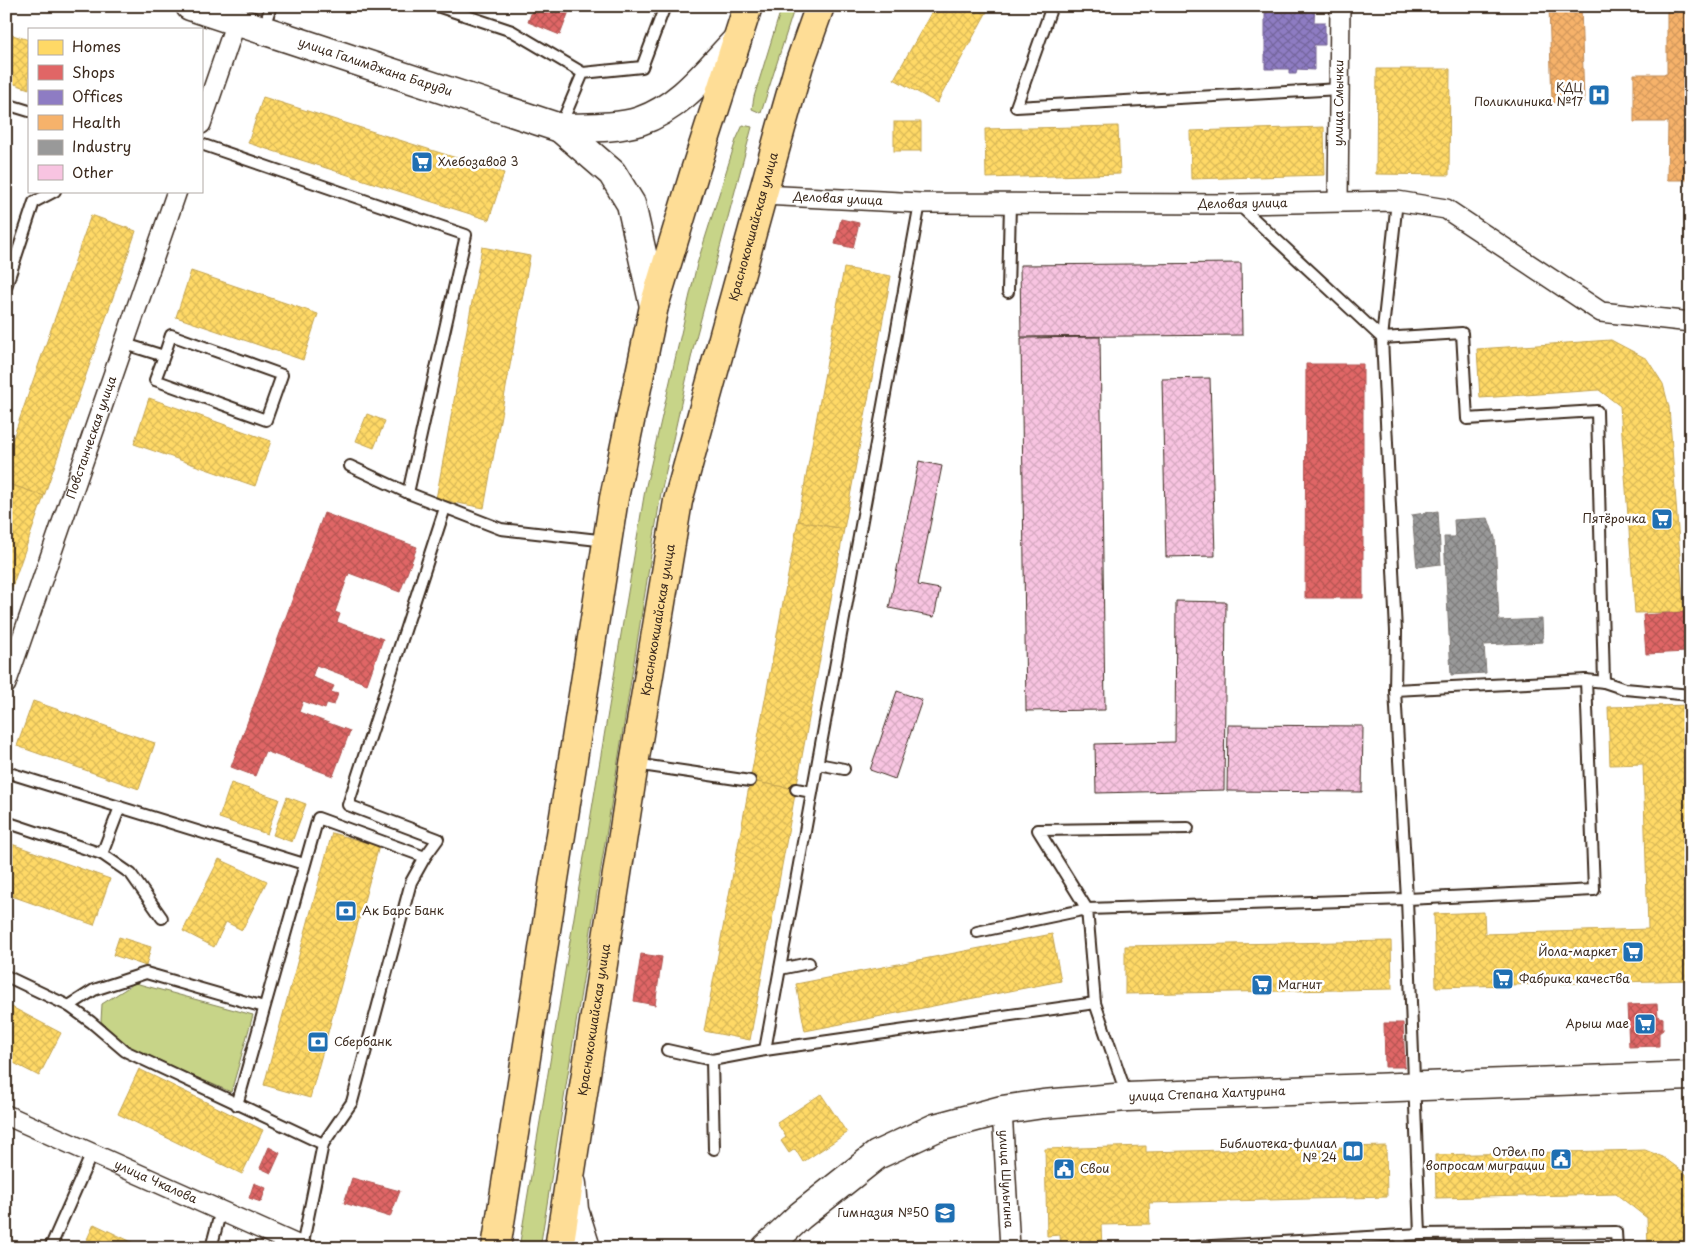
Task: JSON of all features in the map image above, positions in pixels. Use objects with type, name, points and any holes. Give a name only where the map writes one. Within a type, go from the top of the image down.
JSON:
[{"type":"main road","points":[[495,1244],[614,498],[654,306],[748,6]]},
{"type":"main road","name":"Краснококшайская улица","points":[[559,1248],[634,764],[678,501],[799,65],[820,6]]},
{"type":"street","name":"улица Смычки","points":[[1338,201],[1340,6]]},
{"type":"street","name":"улица Галимджана Баруди","points":[[213,12],[267,18],[560,128],[612,173],[630,204],[654,306]]},
{"type":"street","points":[[202,115],[213,12]]},
{"type":"street","name":"улица Галимджана Баруди","points":[[560,128],[606,127],[640,121],[685,95],[737,40]]},
{"type":"street","name":"Повстанческая улица","points":[[6,684],[178,192]]},
{"type":"street","name":"Деловая улица","points":[[764,195],[920,203],[1010,204],[1238,204],[1397,201],[1446,209],[1601,312],[1691,322]]},
{"type":"street","name":"улица Степана Халтурина","points":[[766,1248],[800,1216],[877,1155],[935,1128],[1002,1110],[1043,1104],[1127,1097],[1691,1076]]},
{"type":"street","name":"улица Шульгина","points":[[1002,1110],[1010,1248]]},
{"type":"street","name":"улица Чкалова","points":[[6,1114],[303,1247]]},
{"type":"street","points":[[571,1172],[574,1210],[586,1248]]},
{"type":"lane","points":[[437,6],[512,31],[583,73],[642,67],[665,6]]},
{"type":"lane","points":[[1052,6],[1016,107],[1340,89]]},
{"type":"lane","points":[[560,128],[583,73]]},
{"type":"lane","points":[[6,104],[28,111]]},
{"type":"lane","points":[[202,144],[466,235],[408,493]]},
{"type":"lane","points":[[6,287],[34,202],[53,192]]},
{"type":"lane","points":[[1397,201],[1382,338],[1396,632],[1395,690],[1407,900],[1420,1234]]},
{"type":"lane","points":[[765,1050],[920,203]]},
{"type":"lane","points":[[1008,292],[1010,204]]},
{"type":"lane","points":[[1238,204],[1382,338],[1462,333],[1467,419],[1597,411],[1604,682]]},
{"type":"lane","points":[[171,335],[282,375],[266,420],[155,380],[164,356],[171,335]]},
{"type":"lane","points":[[125,344],[164,356]]},
{"type":"lane","points":[[350,466],[408,493],[501,529],[607,540]]},
{"type":"lane","points":[[303,1247],[323,1144],[352,1102],[411,882],[424,857],[438,840],[348,806],[445,508]]},
{"type":"lane","points":[[1395,690],[1586,680],[1604,682],[1625,689],[1691,695]]},
{"type":"lane","points":[[977,932],[1087,909],[1407,900],[1594,890],[1589,704],[1586,680]]},
{"type":"lane","points":[[634,764],[750,781]]},
{"type":"lane","points":[[818,764],[844,769]]},
{"type":"lane","points":[[6,772],[304,864]]},
{"type":"lane","points":[[796,789],[812,792]]},
{"type":"lane","points":[[102,854],[120,807]]},
{"type":"lane","points":[[238,1105],[318,818],[424,857]]},
{"type":"lane","points":[[6,822],[102,854],[132,874],[162,918]]},
{"type":"lane","points":[[1127,1097],[1095,1003],[1087,909],[1038,830],[1188,828]]},
{"type":"lane","points":[[780,969],[809,963]]},
{"type":"lane","points":[[69,1006],[94,990],[146,973],[264,1007]]},
{"type":"lane","points":[[6,976],[69,1006],[125,1051],[323,1144]]},
{"type":"lane","points":[[667,1050],[712,1060],[765,1050],[1095,1003]]},
{"type":"lane","points":[[712,1060],[714,1148]]},
{"type":"lane","points":[[50,1248],[92,1153]]},
{"type":"lane","points":[[211,1248],[221,1210]]},
{"type":"lane","points":[[1176,1248],[1420,1234],[1616,1232],[1617,1248]]},
{"type":"lane","points":[[1400,1235],[1401,1248]]},
{"type":"green space","points":[[782,6],[795,6],[761,113],[752,109],[754,97]]},
{"type":"green space","points":[[743,125],[752,127],[694,345],[661,493],[540,1248],[519,1248],[645,490],[697,264],[736,140]]},
{"type":"green space","points":[[135,983],[253,1015],[231,1092],[128,1048],[101,1021],[102,1004]]},
{"type":"building: Homes","points":[[935,6],[990,6],[937,103],[894,79]]},
{"type":"building: Homes","points":[[6,33],[28,40],[28,89],[6,81]]},
{"type":"building: Homes","points":[[1377,69],[1450,69],[1449,175],[1376,174]]},
{"type":"building: Homes","points":[[263,97],[504,173],[489,220],[248,143]]},
{"type":"building: Homes","points":[[894,122],[921,122],[921,151],[894,151]]},
{"type":"building: Homes","points":[[1118,126],[1120,174],[986,178],[985,129]]},
{"type":"building: Homes","points":[[1324,127],[1325,175],[1191,179],[1190,131]]},
{"type":"building: Homes","points":[[91,215],[136,231],[44,496],[6,483],[6,458]]},
{"type":"building: Homes","points":[[482,247],[530,256],[484,508],[436,499]]},
{"type":"building: Homes","points":[[844,268],[891,276],[844,529],[798,521]]},
{"type":"building: Homes","points":[[191,271],[318,314],[303,360],[176,317]]},
{"type":"building: Homes","points":[[1611,340],[1647,359],[1663,384],[1669,407],[1684,612],[1635,613],[1620,406],[1599,390],[1480,398],[1477,349]]},
{"type":"building: Homes","points":[[149,398],[271,441],[255,486],[134,444]]},
{"type":"building: Homes","points":[[367,414],[385,421],[374,448],[356,441]]},
{"type":"building: Homes","points":[[6,483],[44,496],[6,604]]},
{"type":"building: Homes","points":[[798,521],[844,529],[796,789],[750,781]]},
{"type":"building: Homes","points":[[33,701],[155,743],[139,789],[17,746]]},
{"type":"building: Homes","points":[[1690,705],[1691,980],[1436,987],[1434,914],[1484,912],[1485,934],[1648,929],[1643,764],[1610,765],[1608,707]]},
{"type":"building: Homes","points":[[750,781],[796,789],[750,1040],[704,1031]]},
{"type":"building: Homes","points":[[231,783],[279,799],[267,834],[219,818]]},
{"type":"building: Homes","points":[[287,797],[306,804],[292,842],[273,835]]},
{"type":"building: Homes","points":[[332,833],[379,846],[310,1098],[264,1085]]},
{"type":"building: Homes","points":[[6,842],[110,879],[94,925],[6,894]]},
{"type":"building: Homes","points":[[219,859],[267,881],[242,930],[226,922],[214,947],[183,931]]},
{"type":"building: Homes","points":[[1052,934],[1061,981],[805,1031],[796,984]]},
{"type":"building: Homes","points":[[119,937],[151,947],[146,966],[113,955]]},
{"type":"building: Homes","points":[[1391,941],[1392,989],[1125,994],[1125,946]]},
{"type":"building: Homes","points":[[6,1004],[61,1033],[39,1076],[6,1059]]},
{"type":"building: Homes","points":[[139,1069],[263,1130],[242,1174],[118,1114]]},
{"type":"building: Homes","points":[[821,1094],[847,1133],[803,1162],[795,1149],[789,1153],[781,1141],[786,1137],[777,1123]]},
{"type":"building: Homes","points":[[1146,1146],[1146,1152],[1386,1146],[1387,1197],[1149,1203],[1150,1224],[1101,1225],[1102,1248],[1061,1248],[1060,1235],[1047,1236],[1045,1149]]},
{"type":"building: Homes","points":[[1645,1150],[1663,1157],[1686,1174],[1691,1181],[1691,1248],[1648,1248],[1647,1218],[1616,1194],[1436,1198],[1435,1155]]},
{"type":"building: Homes","points":[[94,1224],[138,1245],[136,1248],[83,1248]]},
{"type":"building: Shops","points":[[534,6],[571,6],[560,35],[528,22]]},
{"type":"building: Shops","points":[[841,219],[859,223],[853,248],[835,244]]},
{"type":"building: Shops","points":[[1306,364],[1363,364],[1363,598],[1305,598]]},
{"type":"building: Shops","points":[[324,513],[417,547],[400,592],[349,573],[335,612],[340,614],[337,622],[383,639],[367,684],[316,665],[312,677],[334,686],[331,692],[338,694],[334,705],[327,703],[325,709],[303,701],[299,712],[350,731],[333,776],[265,751],[255,776],[231,767]]},
{"type":"building: Shops","points":[[1684,612],[1687,652],[1646,654],[1643,615]]},
{"type":"building: Shops","points":[[641,954],[662,957],[655,1005],[634,1001]]},
{"type":"building: Shops","name":"Арыш мае","points":[[1657,1004],[1658,1016],[1663,1018],[1663,1030],[1659,1033],[1659,1046],[1629,1047],[1627,1005]]},
{"type":"building: Shops","points":[[1384,1023],[1403,1023],[1405,1067],[1385,1067]]},
{"type":"building: Shops","points":[[269,1147],[280,1153],[271,1173],[260,1168]]},
{"type":"building: Shops","points":[[352,1178],[400,1191],[390,1217],[344,1203]]},
{"type":"building: Shops","points":[[254,1183],[266,1188],[261,1202],[249,1198]]},
{"type":"building: Offices","points":[[1265,6],[1315,6],[1314,22],[1325,22],[1325,45],[1314,45],[1314,70],[1297,69],[1296,74],[1289,74],[1289,69],[1265,69]]},
{"type":"building: Health","points":[[1549,6],[1581,6],[1584,102],[1552,103]]},
{"type":"building: Health","points":[[1667,6],[1691,6],[1691,180],[1667,180],[1668,122],[1634,122],[1634,74],[1667,74]]},
{"type":"building: Industry","points":[[1438,511],[1441,564],[1417,567],[1412,515]]},
{"type":"building: Industry","points":[[1488,518],[1495,538],[1499,621],[1542,619],[1543,642],[1484,645],[1486,673],[1451,675],[1444,537],[1455,537],[1454,520]]},
{"type":"building: Other","points":[[1241,263],[1242,335],[1021,337],[1020,265]]},
{"type":"building: Other","points":[[1100,337],[1105,710],[1026,711],[1021,338]]},
{"type":"building: Other","points":[[1210,378],[1215,556],[1166,557],[1162,379]]},
{"type":"building: Other","points":[[919,461],[942,466],[918,585],[940,589],[934,617],[889,608]]},
{"type":"building: Other","points":[[1176,601],[1226,602],[1224,790],[1096,793],[1095,744],[1175,742]]},
{"type":"building: Other","points":[[897,691],[922,700],[895,779],[870,770]]},
{"type":"building: Other","points":[[1228,725],[1363,726],[1362,792],[1227,791]]},
{"type":"place","name":"КДЦ Поликлиника №17","points":[[1599,95]]},
{"type":"place","name":"Хлебозавод 3","points":[[422,162]]},
{"type":"place","name":"Пятёрочка","points":[[1662,519]]},
{"type":"place","name":"Ак Барс Банк","points":[[346,911]]},
{"type":"place","name":"Йола-маркет","points":[[1633,952]]},
{"type":"place","name":"Фабрика качества","points":[[1503,979]]},
{"type":"place","name":"Магнит","points":[[1262,985]]},
{"type":"place","name":"Арыш мае","points":[[1645,1024]]},
{"type":"place","name":"Сбербанк","points":[[318,1042]]},
{"type":"place","name":"Библиотека-филиал № 24","points":[[1353,1151]]},
{"type":"place","name":"Отдел по вопросам миграции","points":[[1561,1159]]},
{"type":"place","name":"Свои","points":[[1064,1169]]},
{"type":"place","name":"Гимназия №50","points":[[945,1213]]}]
